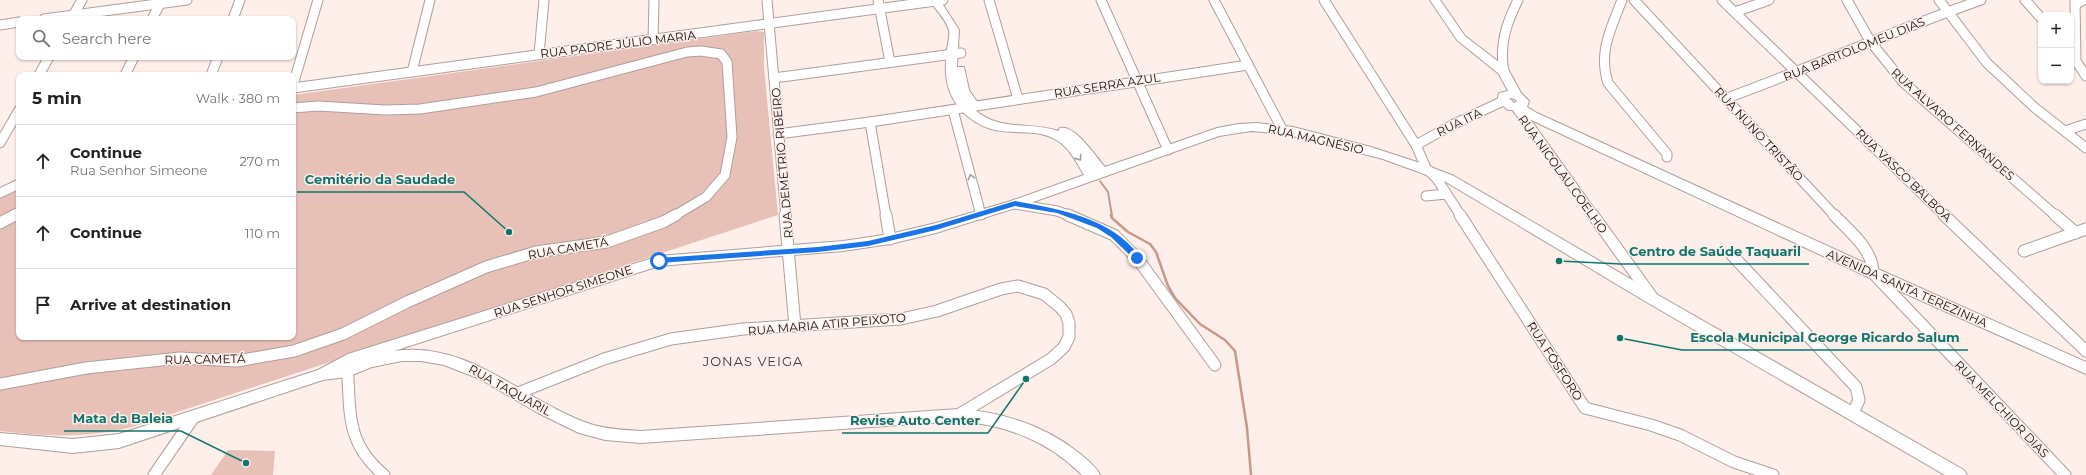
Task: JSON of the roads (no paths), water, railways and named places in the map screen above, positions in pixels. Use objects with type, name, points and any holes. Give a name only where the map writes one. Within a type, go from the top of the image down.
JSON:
[{"type":"street","points":[[73,16],[82,0]]},
{"type":"street","points":[[78,16],[161,2],[186,0]]},
{"type":"street","points":[[234,16],[240,0]]},
{"type":"street","points":[[296,75],[318,0]]},
{"type":"street","points":[[412,72],[430,0]]},
{"type":"street","points":[[539,54],[544,0]]},
{"type":"street","points":[[653,40],[654,0]]},
{"type":"street","name":"RUA DEMÉTRIO RIBEIRO","points":[[767,0],[778,134],[790,251],[795,326]]},
{"type":"street","points":[[939,0],[954,30],[956,54],[951,76],[953,91],[970,107],[973,115],[999,128],[1044,131],[1059,136],[1096,174]]},
{"type":"street","name":"RUA PADRE JÚLIO MARIA","points":[[296,88],[770,24],[878,4],[939,0]]},
{"type":"street","points":[[989,0],[1018,99]]},
{"type":"street","points":[[1101,0],[1168,150]]},
{"type":"street","points":[[1214,0],[1282,129]]},
{"type":"street","name":"RUA FÓSFORO","points":[[1324,0],[1416,145],[1426,168],[1437,179],[1585,408],[1591,412],[1612,414],[1680,435],[1734,462],[1773,475]]},
{"type":"street","points":[[1434,0],[1461,38],[1501,66]]},
{"type":"street","points":[[1514,101],[1501,66],[1504,29],[1518,0]]},
{"type":"street","points":[[1622,0],[1604,46],[1603,61],[1605,76],[1608,83],[1668,157]]},
{"type":"street","name":"RUA NUNO TRISTÃO","points":[[1634,0],[1866,248],[1873,262],[1873,273]]},
{"type":"street","name":"RUA VASCO BALBOA","points":[[1722,0],[2086,351]]},
{"type":"street","points":[[1735,12],[1769,0]]},
{"type":"street","name":"RUA ALVARO FERNANDES","points":[[1847,0],[1870,41],[1904,82],[2076,233]]},
{"type":"street","points":[[1940,0],[1947,12],[1987,63],[2034,107],[2086,148]]},
{"type":"street","name":"RUA BARTOLOMEU DIAS","points":[[1727,98],[1798,72],[1870,41],[1981,0]]},
{"type":"street","points":[[2025,0],[2038,15]]},
{"type":"street","points":[[2084,0],[2075,2],[2074,56],[2086,76]]},
{"type":"street","points":[[154,16],[161,2]]},
{"type":"street","points":[[878,4],[890,62]]},
{"type":"street","points":[[0,25],[16,22]]},
{"type":"street","name":"RUA CAMETÁ","points":[[0,384],[86,368],[180,358],[237,361],[294,351],[343,334],[407,302],[486,267],[536,252],[607,242],[664,222],[706,197],[725,175],[732,137],[726,62],[721,54],[701,51],[687,52],[609,71],[536,92],[420,109],[385,110],[326,106],[296,108]]},
{"type":"street","points":[[774,78],[956,54]]},
{"type":"street","points":[[2074,56],[2086,65]]},
{"type":"street","points":[[41,72],[47,60]]},
{"type":"street","points":[[126,72],[132,60]]},
{"type":"street","points":[[212,72],[217,60]]},
{"type":"street","name":"RUA SERRA AZUL","points":[[778,134],[953,110],[1138,80],[1248,65]]},
{"type":"street","name":"RUA ITA","points":[[1416,145],[1452,125],[1514,101]]},
{"type":"street","name":"AVENIDA SANTA TEREZINHA","points":[[1514,101],[1533,116],[1873,273],[2086,368]]},
{"type":"street","name":"RUA NICOLAU COELHO","points":[[1514,101],[1653,299]]},
{"type":"street","points":[[953,110],[981,215]]},
{"type":"street","points":[[870,122],[890,239]]},
{"type":"street","points":[[0,126],[15,124]]},
{"type":"street","points":[[0,143],[15,124]]},
{"type":"street","points":[[2066,132],[2086,124]]},
{"type":"street","name":"RUA MAGNÉSIO","points":[[1096,174],[1224,130],[1262,127],[1282,129],[1352,146],[1426,168],[1459,184],[1653,299],[1959,475]]},
{"type":"street","name":"RUA SENHOR SIMEONE","points":[[347,366],[659,261],[790,251],[890,239],[981,215],[1096,174]]},
{"type":"street","points":[[0,193],[16,185]]},
{"type":"street","points":[[1426,196],[1446,194]]},
{"type":"street","points":[[1015,204],[1036,206],[1065,213],[1114,235],[1137,258],[1215,365]]},
{"type":"street","points":[[0,222],[16,214]]},
{"type":"street","points":[[2024,250],[2086,229]]},
{"type":"street","points":[[1732,255],[1856,387],[1860,397],[1853,413]]},
{"type":"street","name":"RUA MELCHIOR DIAS","points":[[1873,273],[2065,475]]},
{"type":"street","name":"RUA MARIA ATIR PEIXOTO","points":[[518,393],[608,358],[654,344],[695,335],[899,319],[974,299],[1006,288],[1018,286],[1032,289],[1046,295],[1058,305],[1069,322],[1068,339],[1063,349],[1051,359],[958,415]]},
{"type":"street","name":"RUA TAQUARIL","points":[[0,439],[73,446],[94,445],[119,441],[347,366],[419,355],[440,357],[467,366],[518,393],[549,412],[582,428],[618,436],[641,437],[958,415],[981,416],[1019,426],[1061,447],[1083,464],[1092,475]]},
{"type":"street","points":[[347,366],[353,435],[357,447],[369,462],[384,475]]},
{"type":"street","points":[[154,475],[194,417]]},
{"type":"waterway","points":[[1100,181],[1108,192],[1112,216]]},
{"type":"waterway","points":[[1111,215],[1112,218],[1128,232],[1150,244],[1156,252],[1168,286],[1175,298],[1200,324],[1225,340],[1235,351],[1247,428],[1251,475]]},
{"type":"place","name":"Cemitério da Saudade","points":[[509,232]]},
{"type":"place","name":"Centro de Saúde Taquaril","points":[[1559,261]]},
{"type":"place","name":"Escola Municipal George Ricardo Salum","points":[[1620,338]]},
{"type":"place","name":"Revise Auto Center","points":[[1026,379]]},
{"type":"place","name":"Mata da Baleia","points":[[246,463]]},
{"type":"district","name":"JONAS VEIGA","points":[[753,361]]}]
